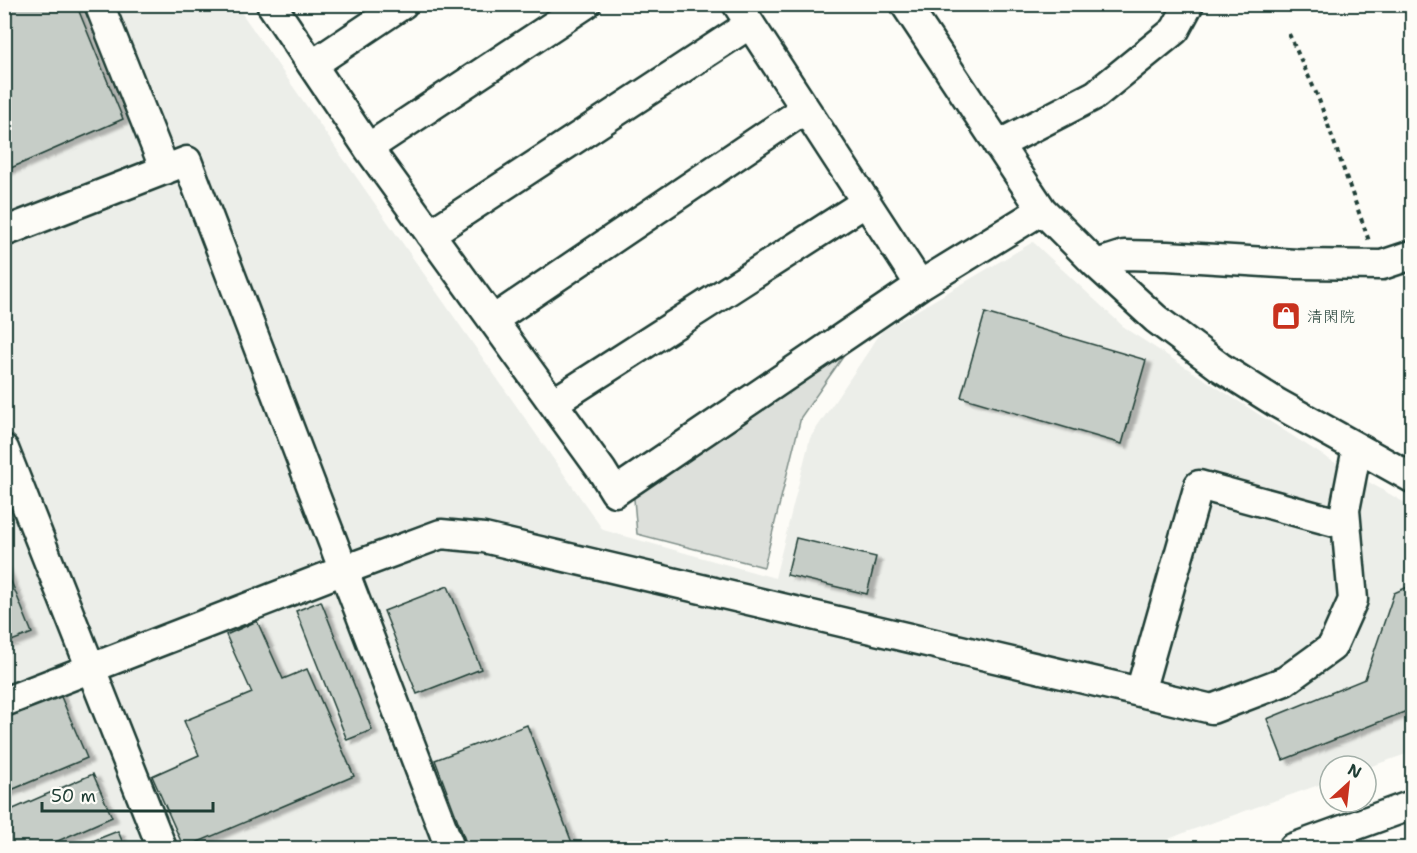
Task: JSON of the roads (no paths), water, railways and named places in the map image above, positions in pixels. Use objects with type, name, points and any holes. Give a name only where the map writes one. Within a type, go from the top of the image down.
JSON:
[{"type":"street","points":[[99,4],[165,170]]},
{"type":"street","points":[[271,4],[368,148],[615,492],[920,285],[1042,210]]},
{"type":"street","points":[[312,65],[403,4]]},
{"type":"street","points":[[368,148],[586,4]]},
{"type":"street","points":[[905,4],[1042,210],[1096,264],[1156,319],[1220,367],[1277,403],[1413,478]]},
{"type":"street","points":[[998,145],[1095,95],[1175,30],[1189,4]]},
{"type":"street","points":[[430,234],[743,14],[920,285]]},
{"type":"street","points":[[493,320],[805,109]]},
{"type":"street","points":[[4,232],[187,161],[450,849]]},
{"type":"street","points":[[553,403],[866,202]]},
{"type":"street","points":[[1096,264],[1124,255],[1135,255],[1296,264],[1382,265],[1413,255]]},
{"type":"street","points":[[4,702],[441,534],[484,538],[1212,709],[1286,681],[1332,647],[1353,600],[1345,510],[1357,448]]},
{"type":"street","points":[[4,449],[162,849]]},
{"type":"street","points":[[1140,692],[1199,485],[1346,525]]},
{"type":"street","points":[[1293,849],[1413,805]]},
{"type":"place","name":"清閑院","points":[[1286,316]]}]
